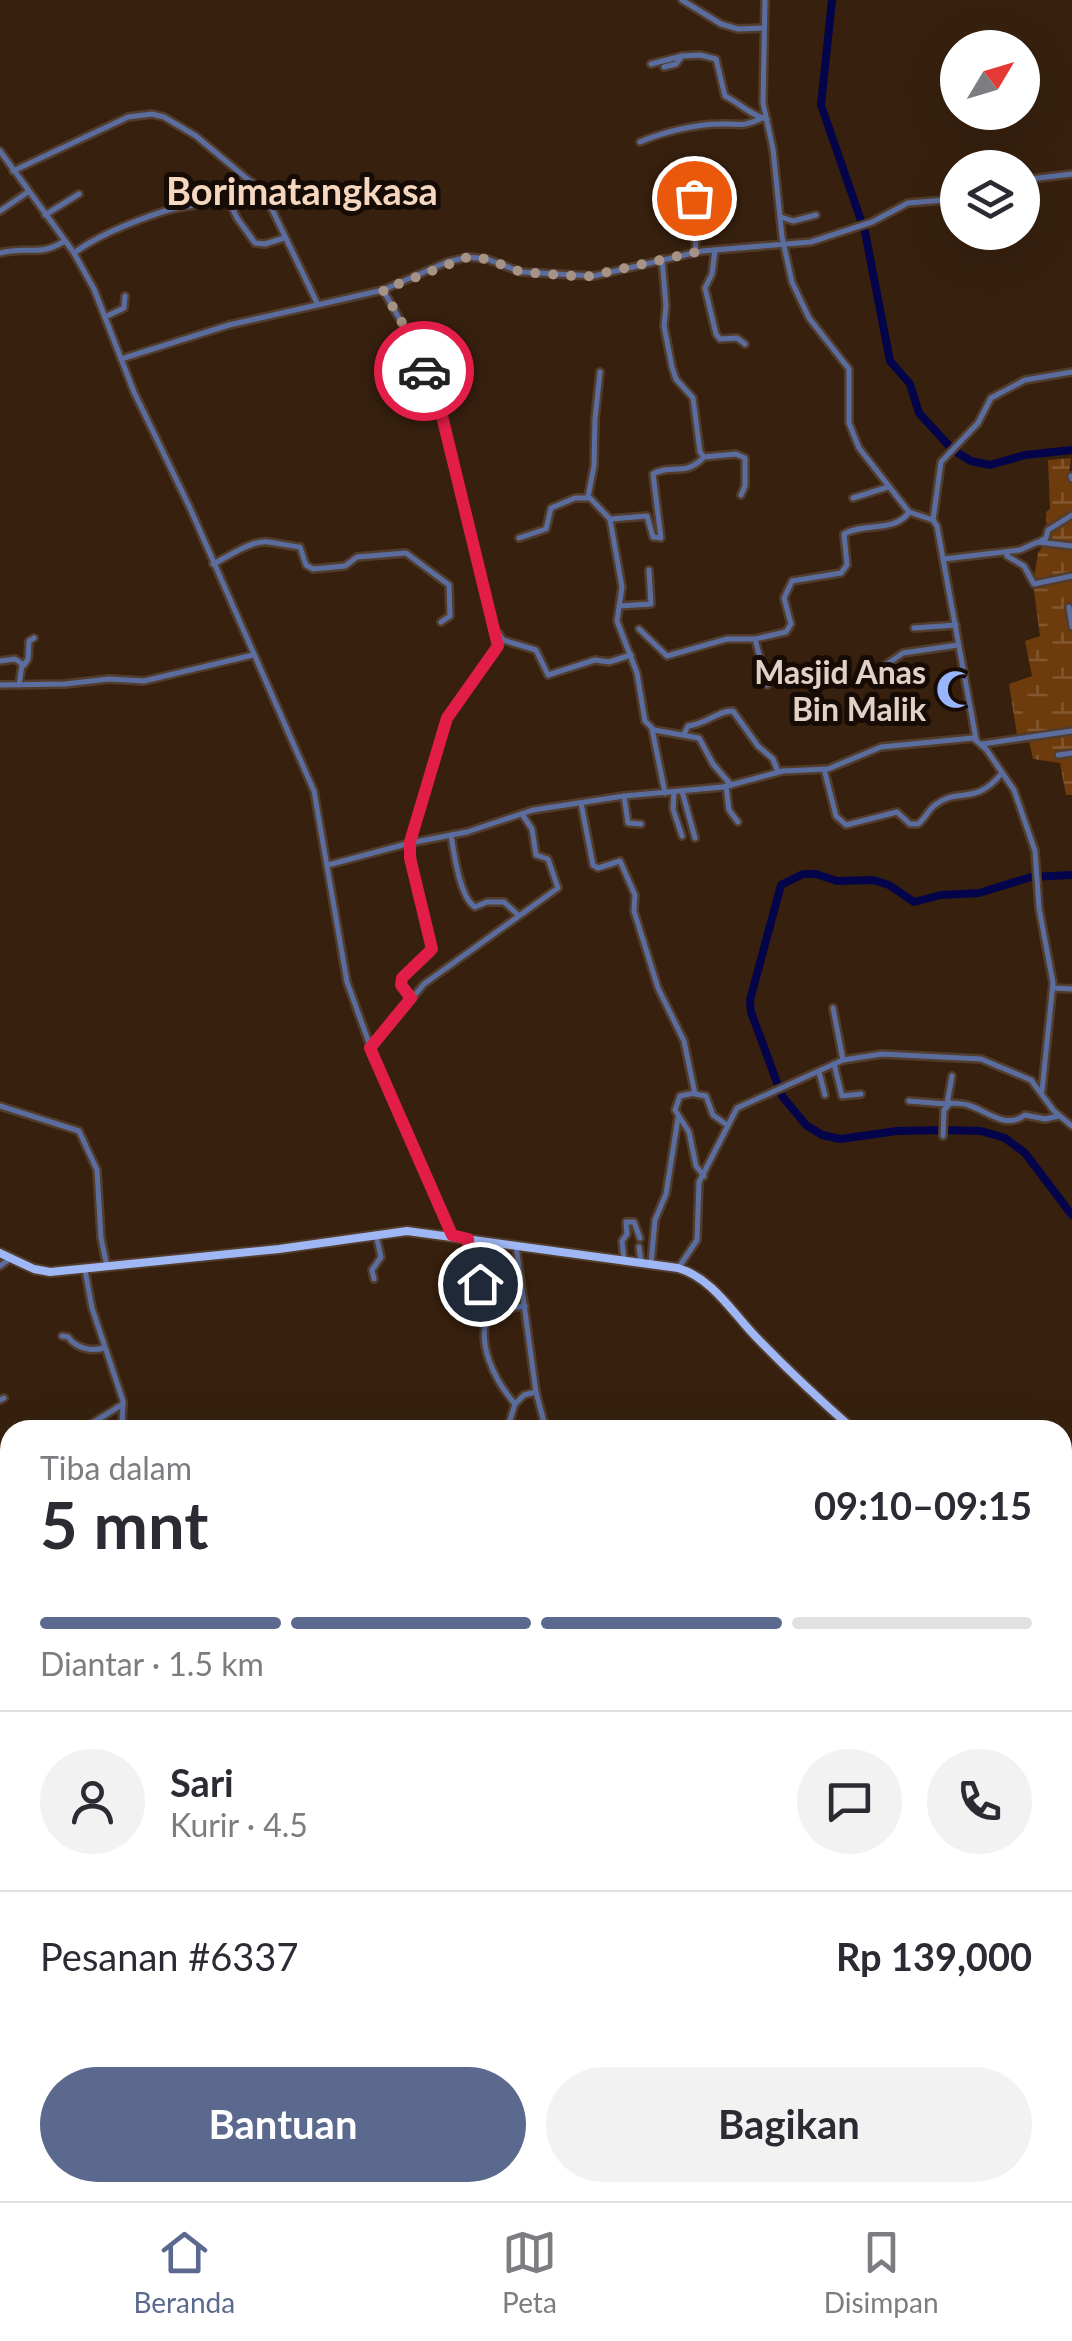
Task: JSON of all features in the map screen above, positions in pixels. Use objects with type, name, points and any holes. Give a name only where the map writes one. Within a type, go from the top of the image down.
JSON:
[{"type":"main road","points":[[0,1253],[38,1270],[85,1270],[407,1231],[678,1268],[692,1272],[714,1290],[764,1345],[843,1420]]},
{"type":"street","points":[[682,0],[720,24],[738,29],[764,28]]},
{"type":"street","points":[[765,0],[763,119],[774,149],[784,246],[798,300],[848,369],[849,419],[857,444],[909,512],[932,520],[939,530],[979,742],[1020,803],[1034,845],[1038,908],[1053,988],[1042,1091]]},
{"type":"street","points":[[651,64],[682,56],[716,59],[724,94],[763,119]]},
{"type":"street","points":[[664,67],[676,64],[682,56]]},
{"type":"street","points":[[13,171],[120,120],[152,114],[176,122],[253,183],[269,203],[318,304]]},
{"type":"street","points":[[640,142],[659,134],[723,124],[740,127],[763,119]]},
{"type":"street","points":[[0,151],[74,253],[314,791],[344,968],[370,1048],[452,1235]]},
{"type":"street","points":[[0,166],[7,161]]},
{"type":"street","points":[[1040,178],[1072,174]]},
{"type":"street","points":[[696,252],[694,191],[697,184],[705,182]]},
{"type":"street","points":[[74,253],[96,237],[154,215],[228,199],[253,183]]},
{"type":"street","points":[[0,211],[28,192]]},
{"type":"street","points":[[269,203],[289,192]]},
{"type":"street","points":[[46,214],[79,194]]},
{"type":"street","points":[[228,199],[255,243],[285,238]]},
{"type":"street","points":[[121,358],[229,325],[383,290],[468,257],[487,259],[521,272],[598,276],[696,252],[784,246],[833,237],[908,203],[940,200]]},
{"type":"street","points":[[781,217],[793,221],[816,216]]},
{"type":"street","points":[[0,253],[18,248],[44,252],[65,240]]},
{"type":"street","points":[[715,250],[712,274],[705,288],[716,334],[720,339],[738,338],[745,344]]},
{"type":"street","points":[[662,259],[664,326],[672,367],[676,379],[692,398],[698,444],[704,458]]},
{"type":"street","points":[[383,290],[410,336],[436,397],[498,648],[447,718],[410,842],[410,858],[432,947],[402,978],[401,985],[411,998]]},
{"type":"street","points":[[105,317],[124,308],[125,296]]},
{"type":"street","points":[[588,498],[600,372]]},
{"type":"street","points":[[932,520],[938,469],[948,451],[978,423],[996,394],[1025,380],[1072,372]]},
{"type":"street","points":[[610,519],[647,516],[653,537],[661,538],[653,474],[660,470],[686,470],[704,458],[736,454],[745,458],[746,486],[741,494]]},
{"type":"street","points":[[853,498],[888,487]]},
{"type":"street","points":[[588,498],[610,519],[620,570],[618,626],[640,682],[645,721],[652,730],[666,793]]},
{"type":"street","points":[[519,538],[546,529],[552,507],[588,498]]},
{"type":"street","points":[[639,629],[667,656],[726,639],[756,639],[790,629],[784,598],[792,581],[836,575],[845,570],[848,556],[844,534],[864,526],[896,523],[909,512]]},
{"type":"street","points":[[944,559],[1006,552],[1038,542],[1046,538],[1048,530],[1072,517]]},
{"type":"street","points":[[213,564],[268,542],[282,548],[300,548],[306,565],[312,569],[344,566],[360,557],[406,553],[450,588],[450,616],[441,622]]},
{"type":"street","points":[[1038,542],[1072,546]]},
{"type":"street","points":[[1006,552],[1024,566],[1034,584],[1072,576]]},
{"type":"street","points":[[620,606],[652,604],[650,570]]},
{"type":"street","points":[[1069,607],[1072,627]]},
{"type":"street","points":[[493,622],[503,640],[536,650],[548,675],[595,660],[608,662],[631,655]]},
{"type":"street","points":[[914,628],[956,626]]},
{"type":"street","points":[[22,665],[27,663],[29,641],[34,638]]},
{"type":"street","points":[[756,639],[768,685]]},
{"type":"street","points":[[884,666],[903,653],[958,645]]},
{"type":"street","points":[[0,684],[144,681],[254,655]]},
{"type":"street","points":[[0,661],[16,659],[22,665]]},
{"type":"street","points":[[19,685],[22,665]]},
{"type":"street","points":[[684,734],[688,726],[705,724],[722,712],[734,711],[758,746],[773,759],[778,772]]},
{"type":"street","points":[[652,730],[700,738],[728,786],[729,810],[738,822]]},
{"type":"street","points":[[328,865],[410,842],[451,836],[522,814],[624,796],[728,786],[778,772],[824,769],[881,748],[935,740],[979,742],[1072,731]]},
{"type":"street","points":[[1058,755],[1072,752]]},
{"type":"street","points":[[824,769],[836,816],[846,825],[896,812],[910,824],[918,824],[934,806],[982,792],[1002,773]]},
{"type":"street","points":[[678,792],[673,810],[682,836]]},
{"type":"street","points":[[678,792],[695,838]]},
{"type":"street","points":[[624,796],[628,823],[640,824]]},
{"type":"street","points":[[581,803],[592,865],[598,868],[620,861],[635,896],[634,911],[658,988],[684,1042],[695,1093],[698,1097],[706,1096],[713,1115],[727,1125]]},
{"type":"street","points":[[370,1048],[424,984],[449,969],[517,914],[546,899],[558,886],[548,859],[536,856],[532,829],[522,814]]},
{"type":"street","points":[[451,836],[464,896],[470,905],[504,902],[517,914]]},
{"type":"street","points":[[1053,988],[1072,989]]},
{"type":"street","points":[[833,1008],[843,1060]]},
{"type":"street","points":[[678,1268],[697,1240],[699,1186],[727,1125],[742,1105],[843,1060],[882,1054],[976,1058],[1018,1072],[1042,1091],[1072,1126]]},
{"type":"street","points":[[834,1064],[842,1096],[861,1094]]},
{"type":"street","points":[[819,1072],[825,1095]]},
{"type":"street","points":[[942,1135],[952,1076]]},
{"type":"street","points":[[695,1093],[678,1098],[675,1110],[691,1135],[696,1166],[704,1176]]},
{"type":"street","points":[[910,1100],[968,1104],[1001,1120],[1063,1115]]},
{"type":"street","points":[[0,1106],[79,1131],[97,1170],[107,1267]]},
{"type":"street","points":[[646,1263],[654,1220],[666,1194],[678,1118]]},
{"type":"street","points":[[624,1260],[622,1240],[627,1234],[626,1222],[634,1222],[640,1238]]},
{"type":"street","points":[[374,1279],[372,1270],[381,1257],[376,1235]]},
{"type":"street","points":[[468,1239],[470,1268],[479,1282],[484,1307],[490,1311],[525,1306]]},
{"type":"street","points":[[516,1246],[543,1420]]},
{"type":"street","points":[[639,1247],[646,1263]]},
{"type":"street","points":[[0,1266],[11,1258]]},
{"type":"street","points":[[85,1270],[104,1348],[123,1404],[122,1420]]},
{"type":"street","points":[[490,1311],[483,1327],[485,1344],[496,1374],[515,1404]]},
{"type":"street","points":[[62,1336],[76,1346],[94,1351],[104,1348]]},
{"type":"street","points":[[510,1420],[515,1404],[524,1395],[536,1392]]},
{"type":"street","points":[[97,1420],[123,1404]]},
{"type":"green space","points":[[1071,458],[1072,795],[1066,795],[1060,763],[1033,759],[1028,737],[1017,735],[1009,684],[1032,676],[1025,641],[1040,636],[1033,584],[1038,553],[1047,541],[1048,460]]},
{"type":"waterway","points":[[832,0],[821,105],[865,232],[890,361],[910,384],[919,413],[953,450],[971,461],[990,465],[1025,455],[1072,450]]},
{"type":"waterway","points":[[1072,875],[1031,877],[979,893],[941,895],[914,902],[889,885],[873,880],[837,881],[803,874],[781,885],[750,1000],[782,1096],[806,1125],[822,1135],[840,1139],[897,1131],[943,1130],[981,1131],[1005,1138],[1025,1153],[1072,1215]]},
{"type":"way so far","points":[[424,371],[410,336],[383,290],[468,257],[487,259],[521,272],[586,277],[696,252],[694,198]]},
{"type":"place","name":"Masjid Anas Bin Malik","points":[[956,689]]},
{"type":"district","name":"Borimatangkasa","points":[[302,190]]},
{"type":"route","points":[[424,371],[442,416],[498,646],[447,718],[410,842],[410,858],[432,949],[404,974],[401,985],[411,998],[370,1048],[452,1235],[468,1239],[470,1268],[480,1284]]}]
